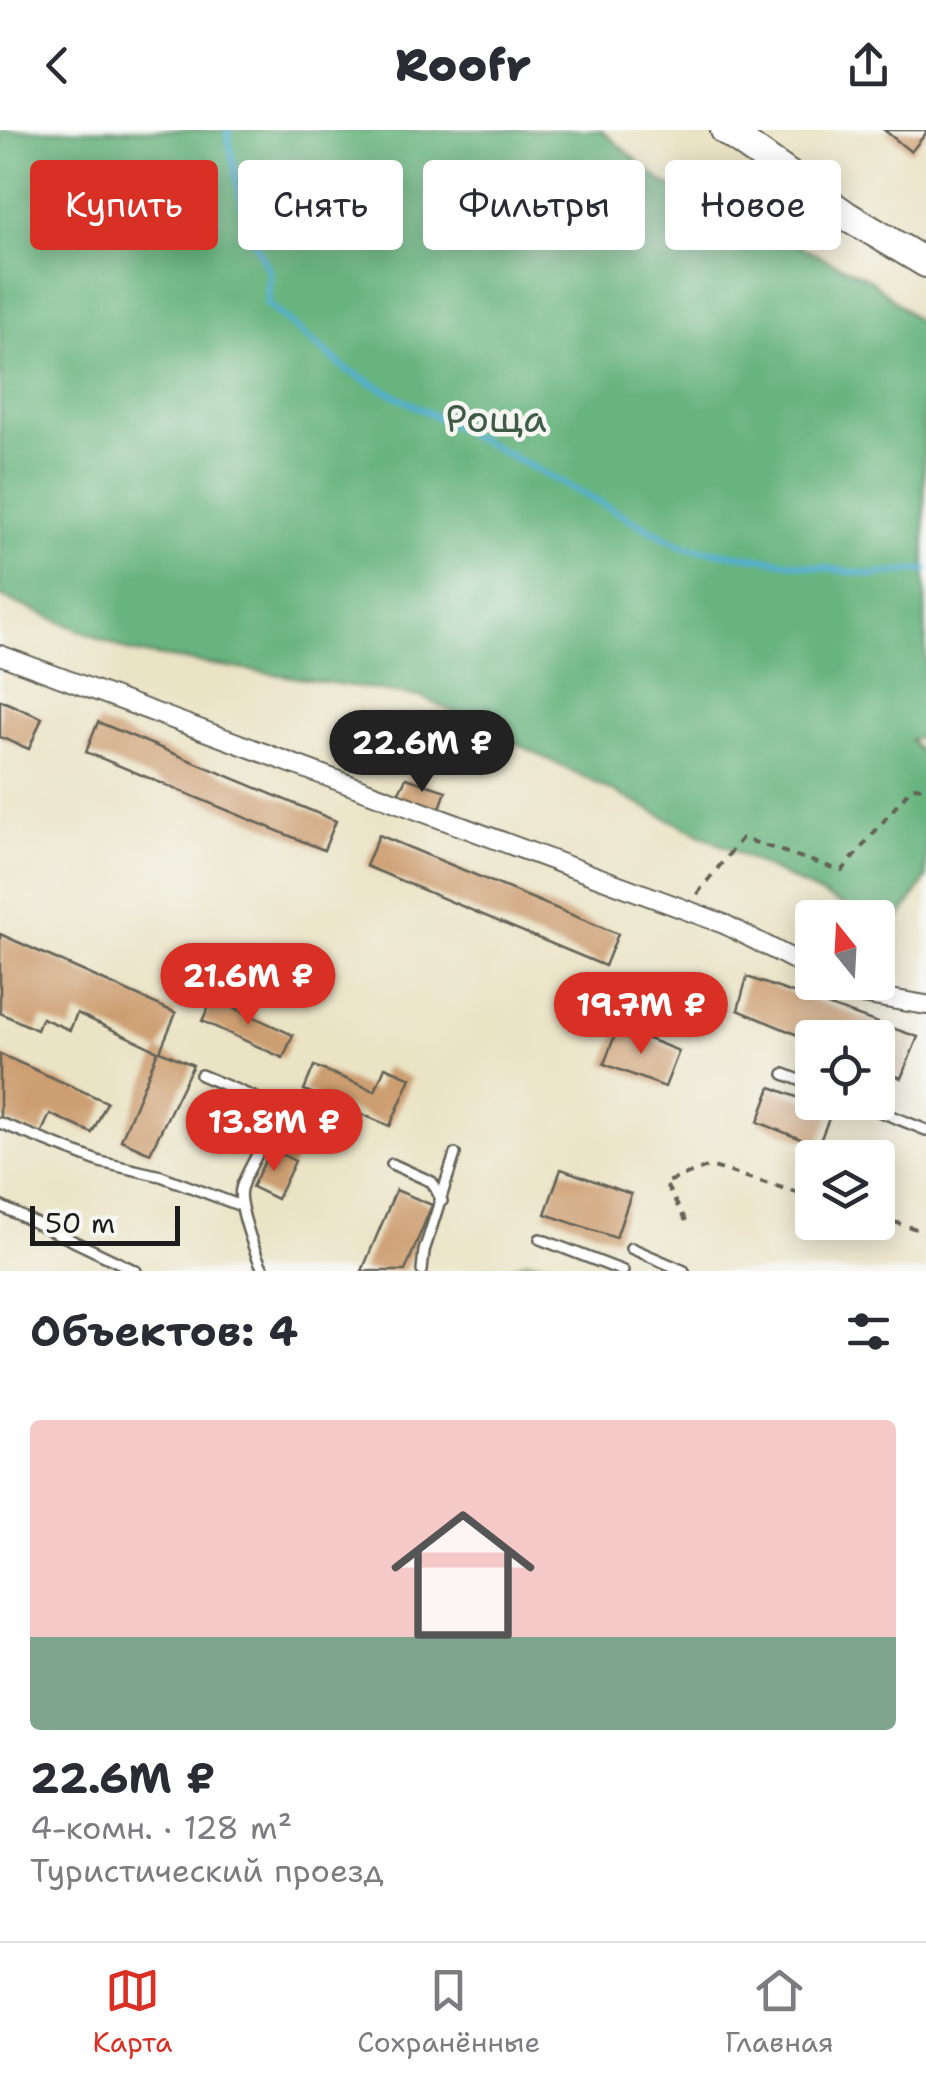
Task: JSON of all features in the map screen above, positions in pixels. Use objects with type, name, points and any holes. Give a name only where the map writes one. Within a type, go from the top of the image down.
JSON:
[{"type":"main road","points":[[725,130],[847,216],[926,264]]},
{"type":"street","points":[[0,656],[724,924],[795,960]]},
{"type":"street","points":[[895,1000],[926,1005]]},
{"type":"lane","points":[[784,1074],[795,1078]]},
{"type":"lane","points":[[201,1075],[266,1106],[265,1134],[240,1190],[241,1206],[264,1271]]},
{"type":"lane","points":[[895,1118],[926,1130]]},
{"type":"lane","points":[[0,1123],[100,1162],[161,1176],[241,1206]]},
{"type":"lane","points":[[422,1271],[424,1251],[455,1154]]},
{"type":"lane","points":[[392,1164],[432,1182],[442,1204]]},
{"type":"lane","points":[[0,1206],[136,1271]]},
{"type":"lane","points":[[540,1239],[623,1271]]},
{"type":"lane","points":[[632,1248],[684,1271]]},
{"type":"path","points":[[684,909],[742,838],[842,871],[912,787],[926,788]]},
{"type":"path","points":[[686,1221],[664,1182],[710,1166],[795,1192]]},
{"type":"path","points":[[895,1222],[926,1232]]},
{"type":"green space","name":"Роща","points":[[0,130],[601,130],[636,160],[423,160],[423,250],[645,250],[645,168],[665,183],[665,250],[807,250],[871,280],[923,326],[926,735],[910,740],[926,759],[926,879],[895,925],[895,900],[833,900],[422,697],[131,652],[0,596]]},
{"type":"green space","points":[[527,1260],[588,1271],[504,1271]]},
{"type":"building","points":[[884,130],[926,130],[926,133],[911,152]]},
{"type":"building","points":[[0,700],[42,718],[29,749],[0,737]]},
{"type":"building","points":[[98,722],[336,821],[324,850],[86,752]]},
{"type":"building","points":[[406,778],[446,791],[438,814],[396,798]]},
{"type":"building","points":[[379,835],[618,934],[605,966],[366,866]]},
{"type":"building","points":[[0,934],[176,1013],[160,1051],[193,1065],[150,1153],[121,1140],[158,1051],[77,1013],[70,1030],[42,1018],[37,1030],[0,1013]]},
{"type":"building","points":[[747,977],[795,994],[795,1000],[813,1000],[870,1020],[795,1020],[795,1034],[738,1010]]},
{"type":"building","points":[[213,998],[293,1035],[283,1058],[202,1021]]},
{"type":"building","points":[[618,1027],[679,1051],[665,1087],[604,1064]]},
{"type":"building","points":[[895,1029],[918,1037],[901,1078],[895,1075]]},
{"type":"building","points":[[0,1054],[107,1102],[92,1133],[50,1114],[40,1136],[0,1118]]},
{"type":"building","points":[[314,1066],[375,1091],[385,1067],[411,1078],[390,1126],[304,1090]]},
{"type":"building","points":[[771,1087],[795,1096],[795,1120],[828,1120],[820,1140],[803,1140],[758,1122]]},
{"type":"building","points":[[271,1149],[295,1161],[277,1199],[252,1187]]},
{"type":"building","points":[[561,1169],[631,1194],[616,1238],[545,1214]]},
{"type":"building","points":[[396,1190],[432,1205],[405,1271],[362,1271]]},
{"type":"waterway","points":[[227,130],[245,223],[270,273],[267,304],[347,370],[684,547],[872,575],[926,570]]}]
